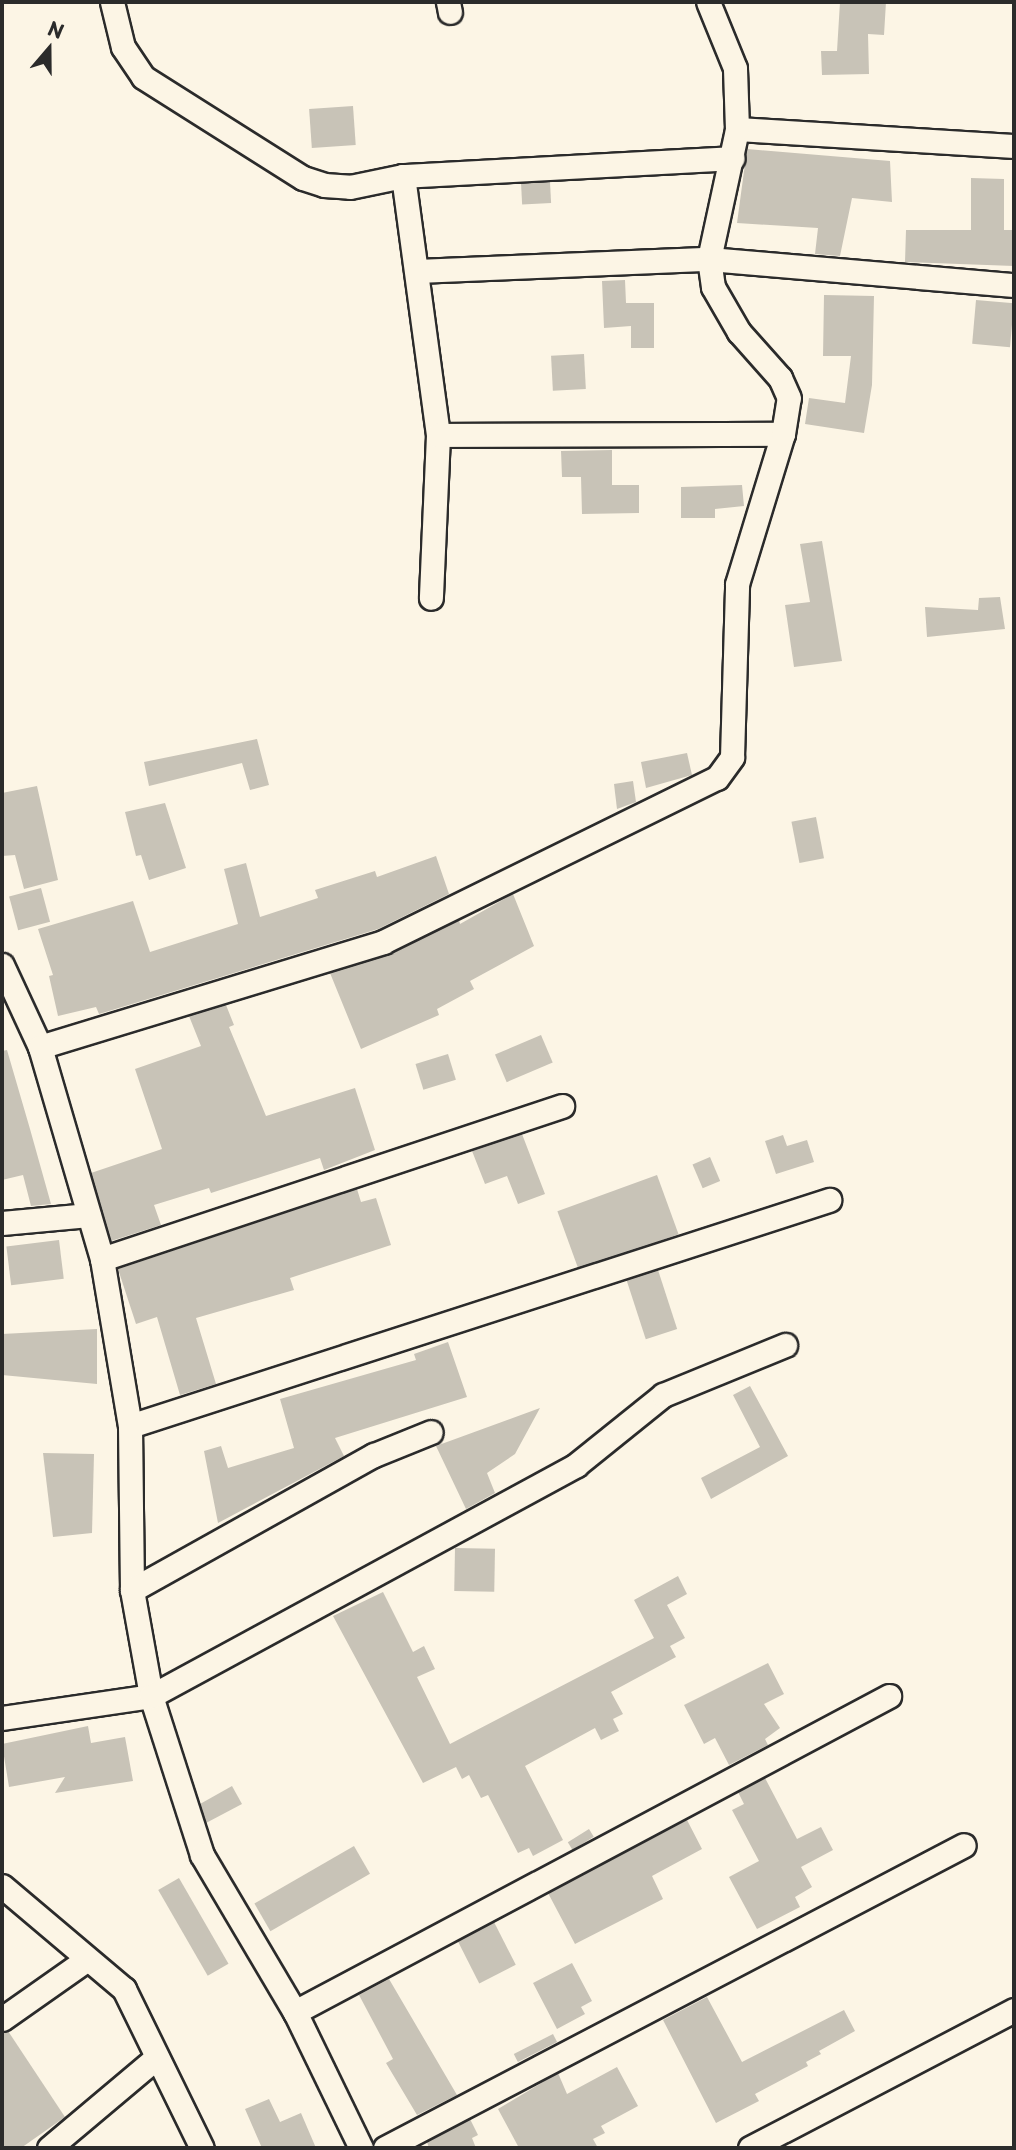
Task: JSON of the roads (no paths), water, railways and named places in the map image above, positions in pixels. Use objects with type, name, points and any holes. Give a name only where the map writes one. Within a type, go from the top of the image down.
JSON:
[{"type":"street","points":[[112,2],[129,61],[143,77],[303,177],[350,187],[403,176],[733,158]]},
{"type":"street","points":[[40,1047],[383,942],[717,778],[732,757],[737,584],[783,434],[789,398],[780,378],[739,332],[713,286],[709,259],[733,158],[737,128],[735,68],[708,2]]},
{"type":"street","points":[[737,128],[1014,146]]},
{"type":"street","points":[[403,176],[438,435],[432,598]]},
{"type":"street","points":[[417,271],[709,259],[1014,285]]},
{"type":"street","points":[[438,435],[783,434]]},
{"type":"street","points":[[2,965],[40,1047],[102,1259],[131,1426],[132,1590],[151,1696],[202,1855],[295,2012],[361,2148]]},
{"type":"street","points":[[102,1259],[562,1107]]},
{"type":"street","points":[[131,1426],[829,1200]]},
{"type":"street","points":[[2,1223],[89,1215]]},
{"type":"street","points":[[2,1718],[151,1696],[576,1465],[663,1395],[785,1345]]},
{"type":"street","points":[[132,1590],[374,1455],[431,1432]]},
{"type":"street","points":[[295,2012],[889,1696]]},
{"type":"street","points":[[385,2148],[964,1844]]},
{"type":"street","points":[[2,1886],[86,1960],[124,1989],[202,2148]]},
{"type":"street","points":[[2,2019],[86,1960]]},
{"type":"street","points":[[750,2148],[1014,2010]]},
{"type":"street","points":[[48,2148],[157,2057]]}]
